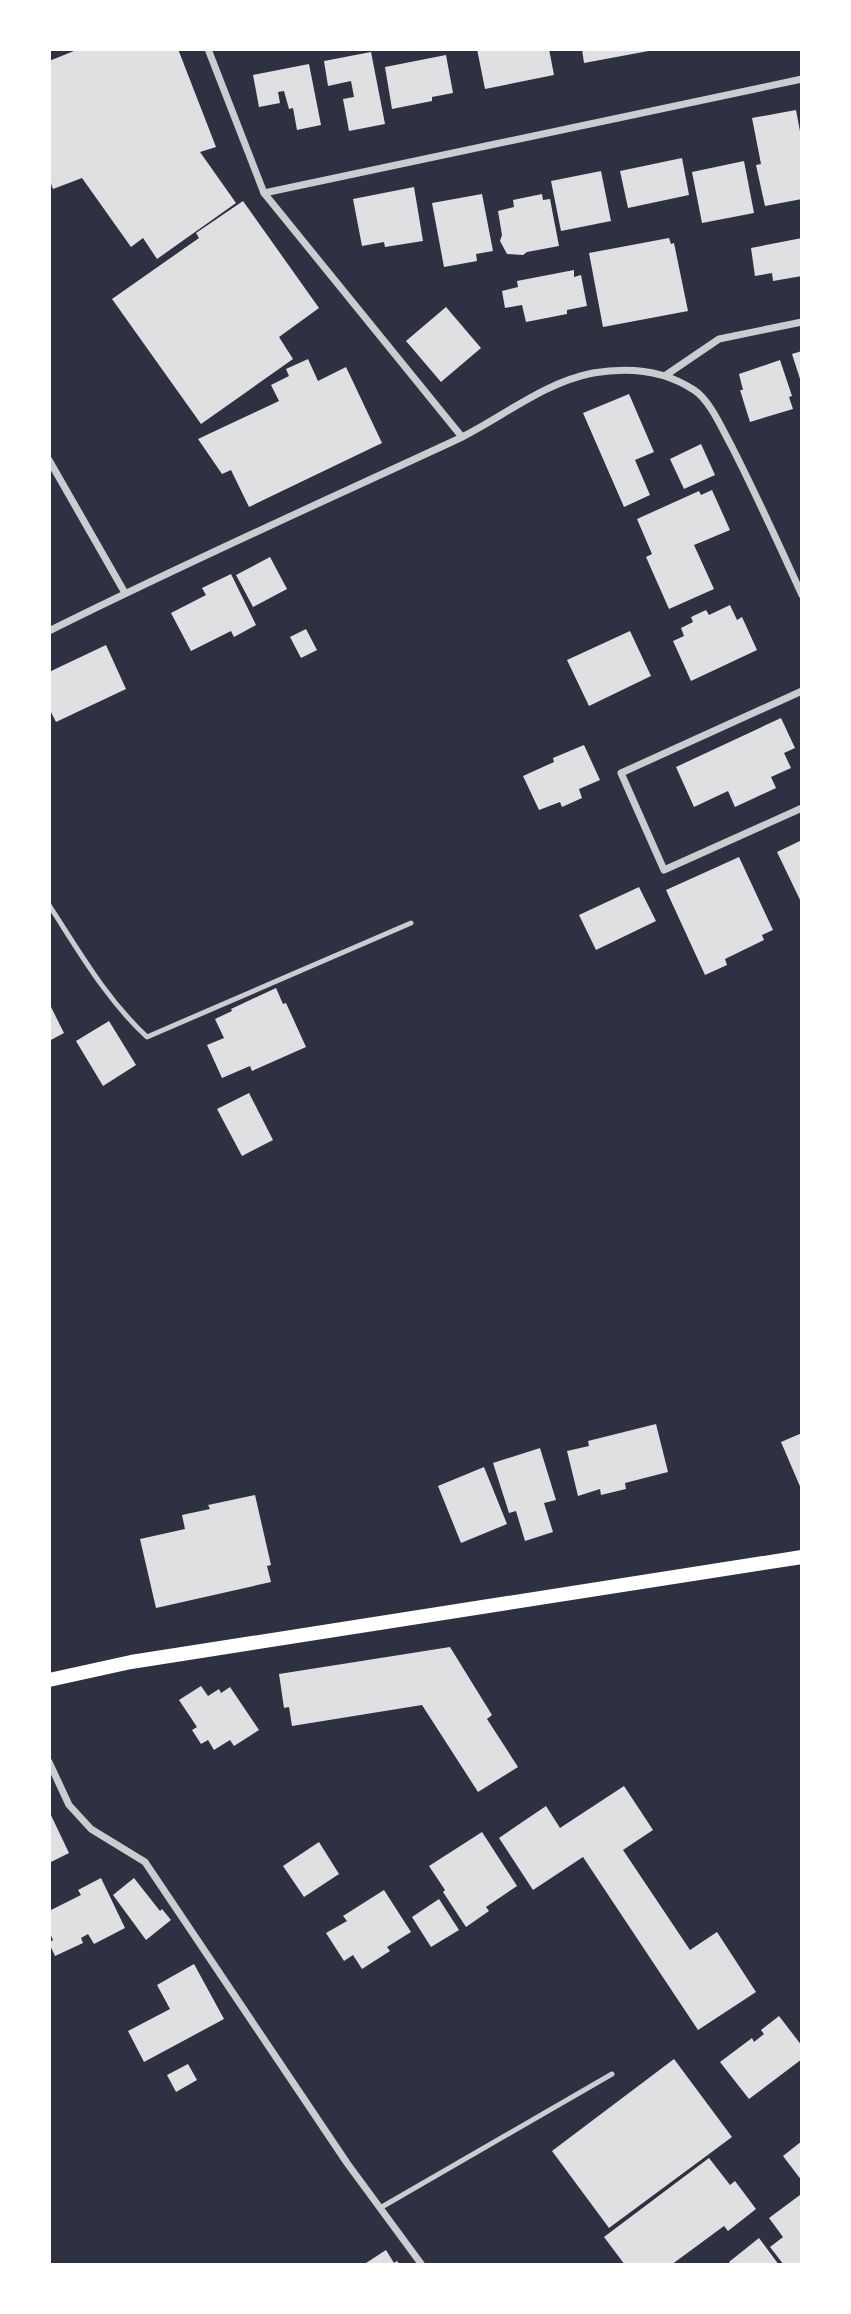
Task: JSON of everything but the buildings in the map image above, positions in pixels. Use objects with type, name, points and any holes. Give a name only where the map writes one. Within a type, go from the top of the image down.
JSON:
[{"type":"main road","points":[[49,1679],[131,1662],[802,1558]]},
{"type":"street","points":[[208,49],[264,193],[462,437]]},
{"type":"street","points":[[264,193],[802,79]]},
{"type":"street","points":[[666,375],[719,339],[802,322]]},
{"type":"street","points":[[49,631],[462,437],[557,384],[593,373],[627,369],[666,375],[697,392],[717,419],[758,499],[802,595]]},
{"type":"street","points":[[49,460],[125,593]]},
{"type":"street","points":[[802,691],[621,773],[664,870],[802,808]]},
{"type":"street","points":[[49,1762],[69,1805],[91,1829],[145,1862],[332,2141],[422,2265]]},
{"type":"lane","points":[[49,905],[104,991],[129,1021],[147,1037],[411,923]]},
{"type":"lane","points":[[380,2208],[612,2074]]}]
